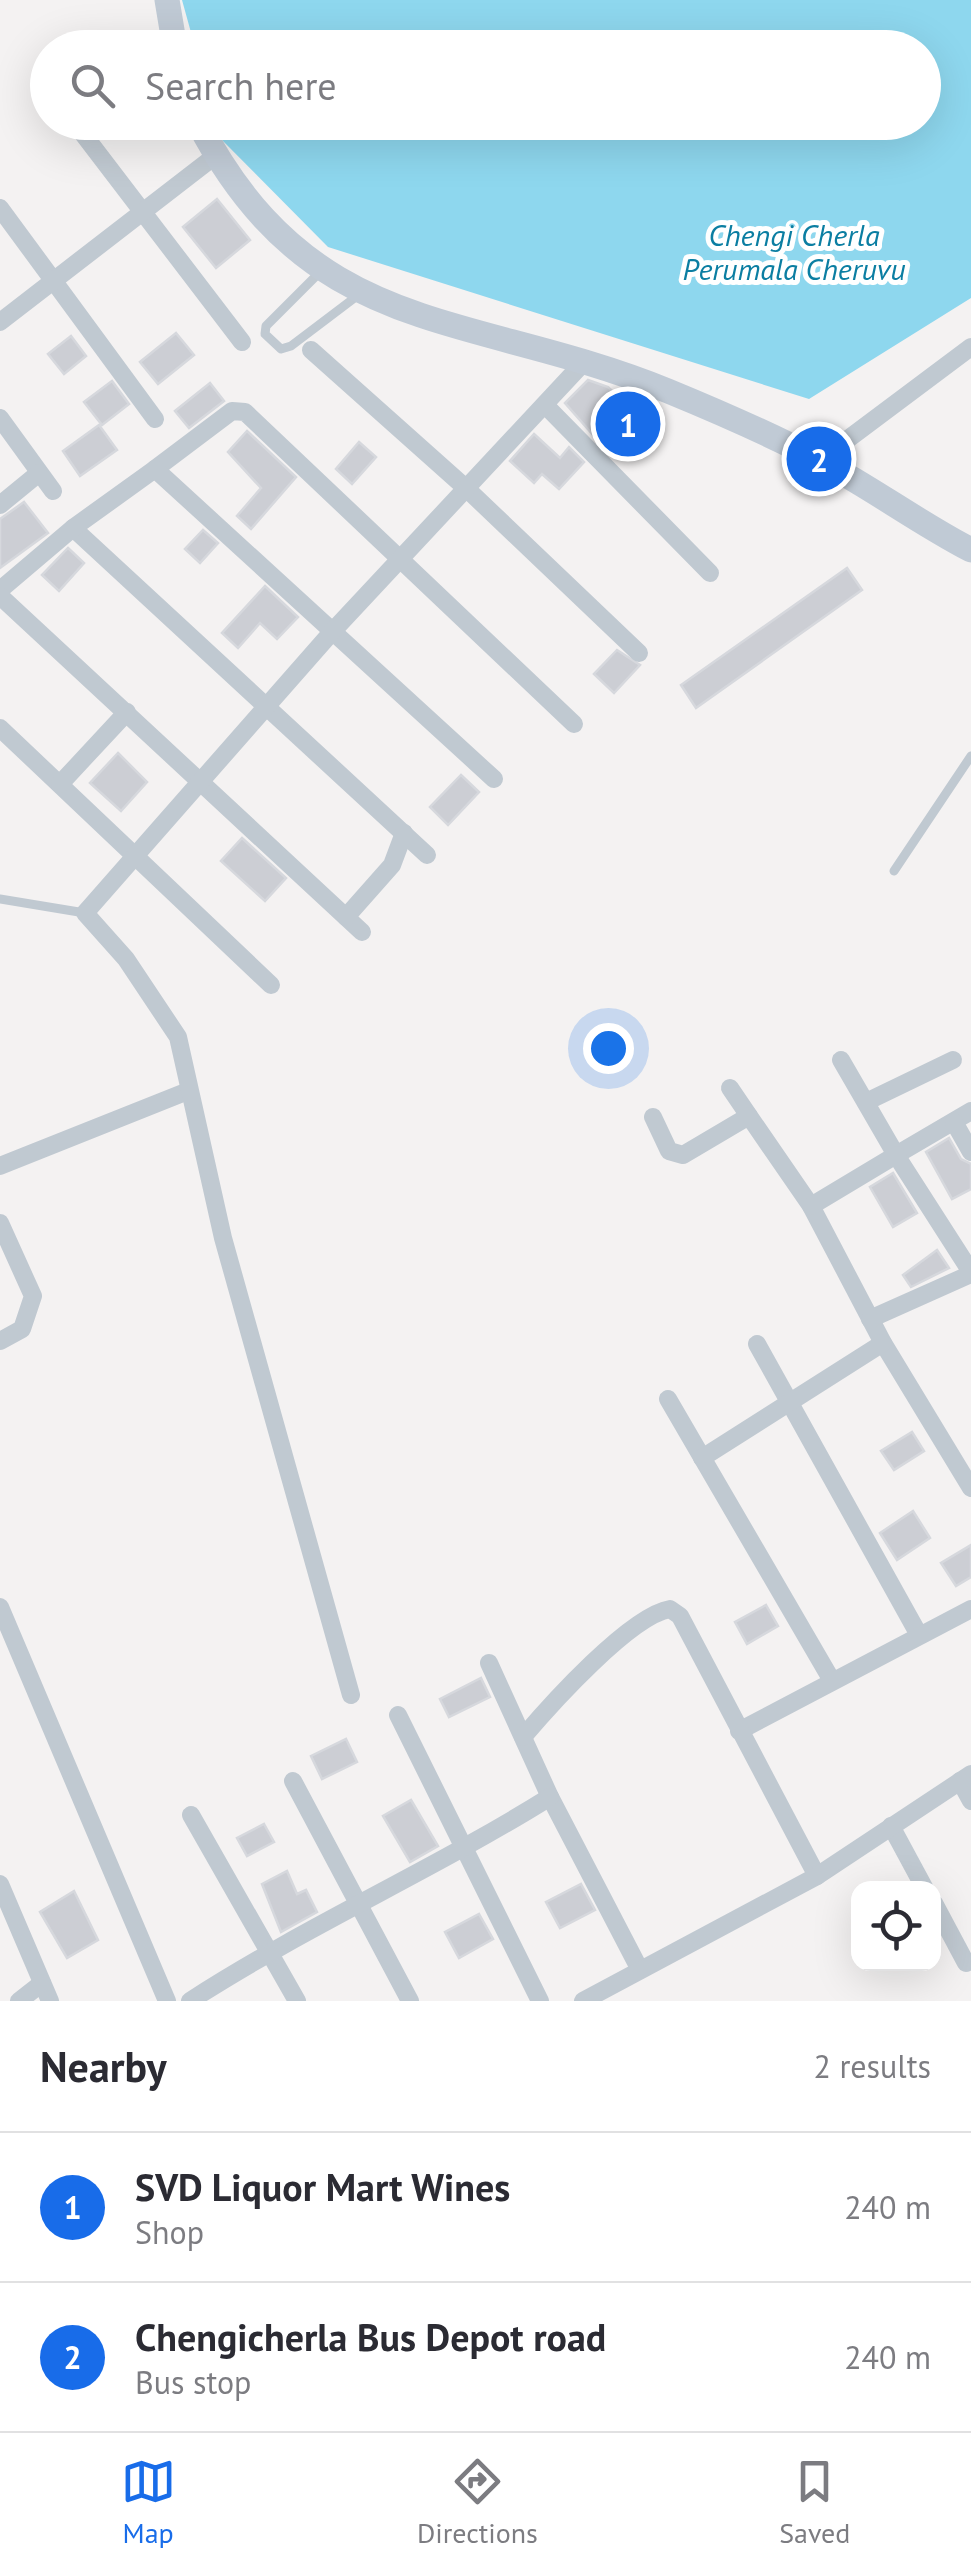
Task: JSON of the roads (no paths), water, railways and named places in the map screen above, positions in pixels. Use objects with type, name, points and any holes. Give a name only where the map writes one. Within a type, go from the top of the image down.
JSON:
[{"type":"street","points":[[167,0],[172,30]]},
{"type":"street","points":[[87,140],[242,342]]},
{"type":"street","points":[[207,140],[246,202],[278,238],[320,270],[361,293],[429,319],[584,362],[667,390],[820,460],[971,550]]},
{"type":"street","points":[[0,322],[215,156]]},
{"type":"street","points":[[0,208],[155,418]]},
{"type":"street","points":[[820,460],[971,347]]},
{"type":"street","points":[[311,350],[468,490],[639,653]]},
{"type":"street","points":[[351,1695],[222,1238],[178,1037],[126,960],[85,913],[331,633],[584,362]]},
{"type":"street","points":[[545,405],[710,573]]},
{"type":"street","points":[[362,932],[0,593],[73,528],[232,411],[245,412],[574,724]]},
{"type":"street","points":[[0,418],[53,490]]},
{"type":"street","points":[[155,469],[494,779]]},
{"type":"street","points":[[0,504],[39,473]]},
{"type":"street","points":[[73,528],[427,854]]},
{"type":"street","points":[[60,784],[127,712]]},
{"type":"street","points":[[0,728],[272,985]]},
{"type":"street","points":[[346,916],[392,864],[404,833]]},
{"type":"street","points":[[841,1060],[971,1273],[870,1319]]},
{"type":"street","points":[[866,1102],[953,1060]]},
{"type":"street","points":[[730,1088],[811,1206],[883,1342],[971,1488]]},
{"type":"street","points":[[0,1166],[188,1091]]},
{"type":"street","points":[[811,1206],[971,1112]]},
{"type":"street","points":[[653,1117],[669,1151],[683,1155],[748,1116]]},
{"type":"street","points":[[954,1122],[971,1152]]},
{"type":"street","points":[[0,1224],[33,1296],[22,1329],[0,1341]]},
{"type":"street","points":[[702,1458],[883,1342]]},
{"type":"street","points":[[757,1344],[919,1636]]},
{"type":"street","points":[[668,1399],[830,1679]]},
{"type":"street","points":[[739,1731],[830,1679],[971,1608]]},
{"type":"street","points":[[522,1737],[561,1692],[644,1620],[670,1609],[680,1616],[818,1876]]},
{"type":"street","points":[[2,1620],[167,2001]]},
{"type":"street","points":[[489,1662],[550,1797],[640,1970]]},
{"type":"street","points":[[398,1716],[540,2001]]},
{"type":"street","points":[[583,2001],[818,1876],[966,1778],[971,1801]]},
{"type":"street","points":[[293,1781],[410,2001]]},
{"type":"street","points":[[190,2001],[270,1950],[462,1851],[550,1797]]},
{"type":"street","points":[[191,1815],[297,2001]]},
{"type":"street","points":[[892,1826],[922,1881]]},
{"type":"street","points":[[0,1884],[48,1996],[19,2001]]},
{"type":"street","points":[[941,1916],[966,1963]]},
{"type":"lane","points":[[320,270],[266,326],[265,334],[273,346],[291,346],[361,293]]},
{"type":"lane","points":[[894,871],[971,756]]},
{"type":"lane","points":[[0,899],[85,913]]},
{"type":"water","name":"Chengi Cherla Perumala Cheruvu","points":[[182,0],[971,0],[971,298],[809,399],[328,247],[222,140],[941,140],[941,30],[190,30]]},
{"type":"place","name":"SVD Liquor Mart Wines","points":[[628,424]]},
{"type":"place","name":"Chengicherla Bus Depot road","points":[[819,459]]}]
